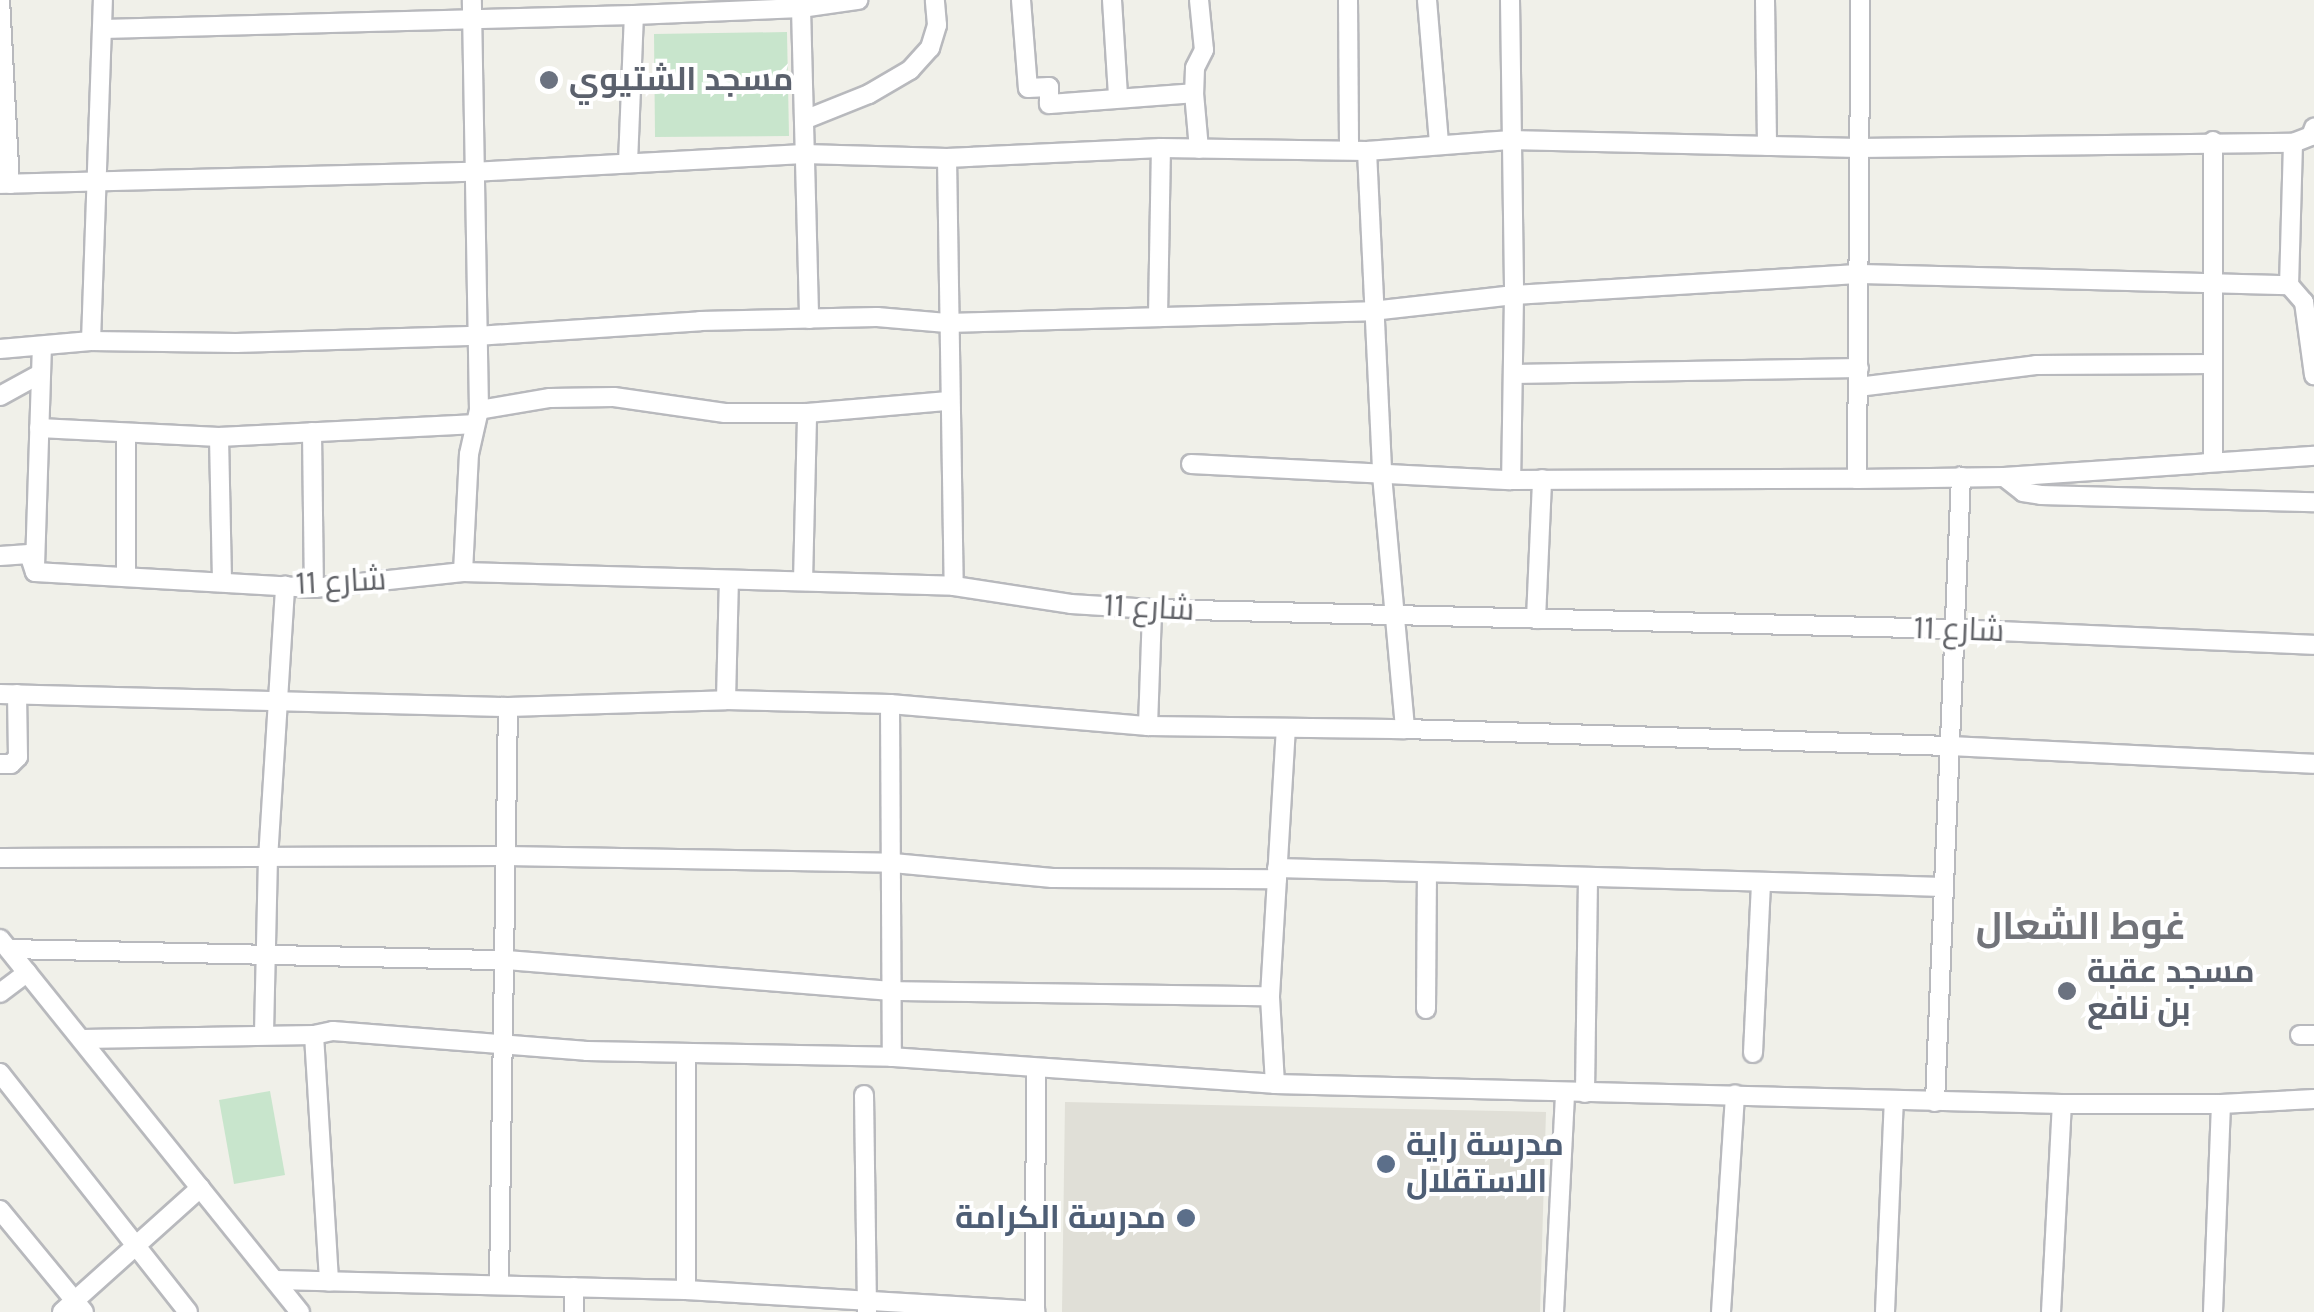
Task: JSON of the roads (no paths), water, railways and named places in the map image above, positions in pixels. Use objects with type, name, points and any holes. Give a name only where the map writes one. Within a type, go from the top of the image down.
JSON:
[{"type":"street","points":[[0,0],[5,184],[472,172],[804,154],[946,158],[1160,148],[1358,150],[1509,140],[1858,148],[2293,143],[2311,136],[2314,128]]},
{"type":"street","points":[[91,341],[93,184],[102,0]]},
{"type":"street","points":[[103,29],[473,9],[634,15],[801,8],[858,0]]},
{"type":"street","points":[[804,120],[869,94],[910,70],[930,48],[937,25],[935,0]]},
{"type":"street","points":[[1021,0],[1028,88],[1048,87],[1049,104],[1194,93]]},
{"type":"street","points":[[1112,0],[1118,96]]},
{"type":"street","points":[[1199,0],[1204,50],[1195,68],[1194,93],[1200,149]]},
{"type":"street","points":[[1348,0],[1392,616],[1405,728]]},
{"type":"street","points":[[1427,0],[1439,143]]},
{"type":"street","points":[[1510,0],[1514,294],[1511,480]]},
{"type":"street","points":[[1766,0],[1767,146]]},
{"type":"street","points":[[1857,479],[1860,0]]},
{"type":"street","points":[[801,8],[809,319]]},
{"type":"street","points":[[462,572],[476,417],[473,9]]},
{"type":"street","points":[[628,162],[634,15]]},
{"type":"street","points":[[2213,141],[2213,462]]},
{"type":"street","points":[[2293,143],[2289,285],[2304,302],[2314,375]]},
{"type":"street","points":[[1158,317],[1160,148]]},
{"type":"street","points":[[946,158],[946,323],[954,586]]},
{"type":"street","points":[[0,349],[91,341],[236,343],[477,336],[877,317],[946,323],[1372,311],[1514,294],[1861,274],[2289,285]]},
{"type":"street","points":[[35,572],[42,347]]},
{"type":"street","points":[[1513,374],[1859,377],[2036,366],[2213,364]]},
{"type":"street","points":[[0,396],[40,374]]},
{"type":"street","points":[[39,428],[126,436],[312,432],[476,417],[550,398],[614,396],[725,412],[807,412],[948,401]]},
{"type":"street","points":[[802,582],[807,412]]},
{"type":"street","points":[[312,432],[314,588]]},
{"type":"street","points":[[126,436],[126,576]]},
{"type":"street","points":[[219,436],[222,582]]},
{"type":"street","points":[[1191,464],[1511,480],[1857,479],[2004,477],[2314,456]]},
{"type":"street","points":[[1935,1102],[1960,477]]},
{"type":"street","points":[[2004,477],[2023,492],[2042,495],[2314,502]]},
{"type":"street","points":[[1536,619],[1542,479]]},
{"type":"street","name":"شارع 11","points":[[0,556],[29,554],[35,572],[314,588],[462,572],[954,586],[1071,604],[1152,609],[1951,630],[2314,646]]},
{"type":"street","points":[[726,700],[729,580]]},
{"type":"street","points":[[264,1034],[268,858],[285,586]]},
{"type":"street","points":[[1148,726],[1152,609]]},
{"type":"street","points":[[0,764],[11,764],[18,756],[9,694],[508,707],[726,700],[890,704],[1148,726],[1405,728],[1949,746],[2314,764]]},
{"type":"street","points":[[890,704],[892,1057]]},
{"type":"street","points":[[499,1284],[506,1044],[508,707]]},
{"type":"street","points":[[1276,1084],[1270,996],[1286,728]]},
{"type":"street","points":[[0,858],[506,856],[893,863],[1052,878],[1427,873],[1942,887]]},
{"type":"street","points":[[1426,1009],[1427,873]]},
{"type":"street","points":[[1554,1312],[1575,1092],[1588,879]]},
{"type":"street","points":[[1753,1053],[1761,884]]},
{"type":"street","points":[[4,944],[506,960],[892,991],[1270,996]]},
{"type":"street","points":[[4,944],[300,1312]]},
{"type":"street","points":[[0,993],[28,973]]},
{"type":"street","points":[[83,1039],[314,1035],[332,1031],[686,1054],[892,1057],[1276,1084],[2062,1104],[2221,1104],[2314,1098]]},
{"type":"street","points":[[314,1035],[329,1282]]},
{"type":"street","points":[[686,1054],[686,1290]]},
{"type":"street","points":[[275,1280],[686,1290],[867,1308],[1035,1311],[1036,1070]]},
{"type":"street","points":[[0,1073],[188,1312]]},
{"type":"street","points":[[1721,1312],[1734,1094]]},
{"type":"street","points":[[864,1095],[867,1308]]},
{"type":"street","points":[[1885,1312],[1894,1101]]},
{"type":"street","points":[[2051,1312],[2062,1104]]},
{"type":"street","points":[[2213,1312],[2221,1104]]},
{"type":"street","points":[[0,1210],[74,1308],[200,1188]]},
{"type":"street","points":[[574,1287],[574,1312]]},
{"type":"street","points":[[721,1292],[721,1312]]},
{"type":"place","name":"مسجد الشتيوي","points":[[549,80]]},
{"type":"place","name":"مسجد عقبة بن نافع","points":[[2067,991]]},
{"type":"place","name":"مدرسة راية الاستقلال","points":[[1386,1164]]},
{"type":"place","name":"مدرسة الكرامة","points":[[1186,1218]]},
{"type":"district","name":"غوط الشعال","points":[[2081,927]]}]
